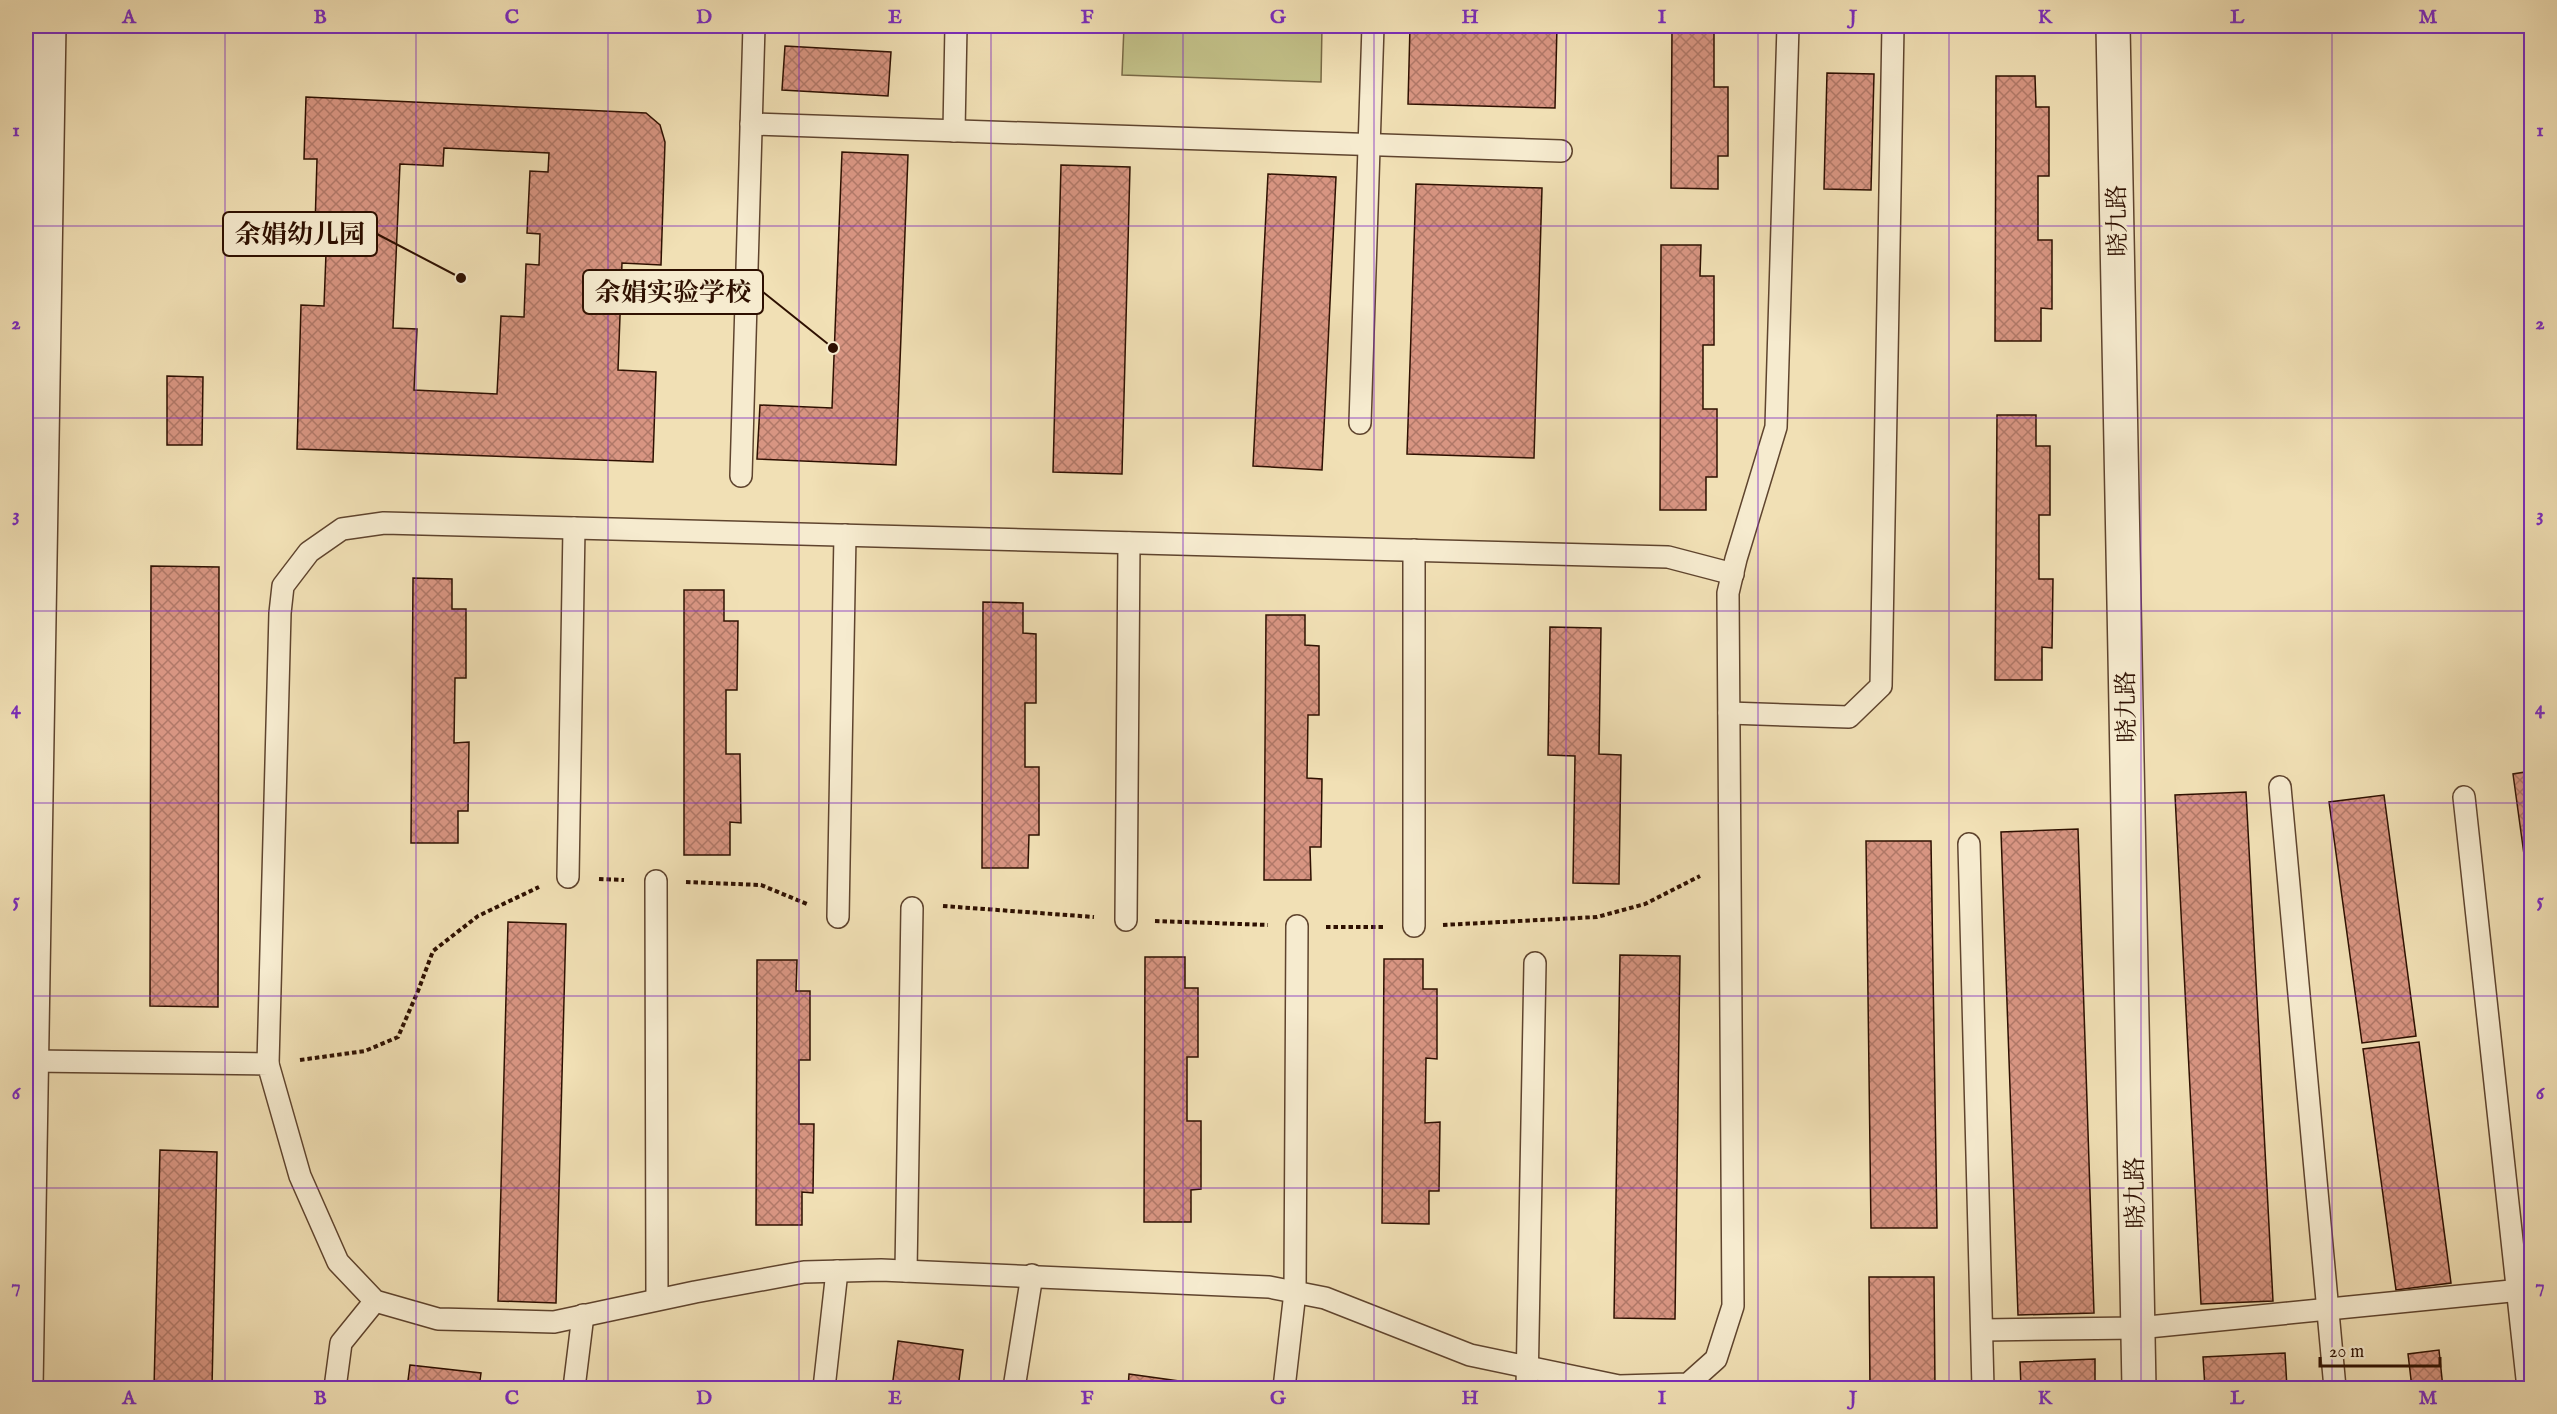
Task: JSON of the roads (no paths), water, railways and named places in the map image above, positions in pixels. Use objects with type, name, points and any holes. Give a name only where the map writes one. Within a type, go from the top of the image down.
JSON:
[{"type":"street","points":[[26,1389],[50,26]]},
{"type":"street","name":"晓九路","points":[[2113,26],[2139,1389]]},
{"type":"lane","points":[[741,476],[754,26]]},
{"type":"lane","points":[[954,131],[956,26]]},
{"type":"lane","points":[[1360,423],[1372,26]]},
{"type":"lane","points":[[1733,574],[1668,556],[384,523],[342,529],[309,552],[283,586],[280,613],[268,1064],[300,1176],[338,1262],[375,1301],[438,1319],[554,1322],[657,1299],[804,1272],[906,1271],[1032,1275],[1269,1287],[1325,1298],[1470,1355],[1619,1386],[1688,1384],[1716,1359],[1733,1306],[1728,593],[1776,427],[1788,26]]},
{"type":"lane","points":[[1729,713],[1849,717],[1881,686],[1893,26]]},
{"type":"lane","points":[[751,124],[1561,151]]},
{"type":"lane","points":[[568,877],[574,528]]},
{"type":"lane","points":[[838,917],[845,535]]},
{"type":"lane","points":[[1126,920],[1130,543]]},
{"type":"lane","points":[[1414,550],[1414,926]]},
{"type":"lane","points":[[2280,787],[2335,1389]]},
{"type":"lane","points":[[2464,797],[2524,1290],[2528,1389]]},
{"type":"lane","points":[[1970,844],[1983,1389]]},
{"type":"lane","points":[[656,881],[657,1299]]},
{"type":"lane","points":[[906,1271],[912,908]]},
{"type":"lane","points":[[1284,1389],[1295,1292],[1297,926]]},
{"type":"lane","points":[[1527,1389],[1535,963]]},
{"type":"lane","points":[[32,1062],[268,1064]]},
{"type":"lane","points":[[824,1389],[837,1271]]},
{"type":"lane","points":[[1014,1389],[1032,1275]]},
{"type":"lane","points":[[1983,1330],[2138,1328],[2524,1290]]},
{"type":"lane","points":[[335,1389],[341,1343],[375,1301]]},
{"type":"lane","points":[[574,1389],[584,1315]]},
{"type":"place","name":"余娟幼儿园","points":[[461,278]]},
{"type":"place","name":"余娟实验学校","points":[[833,348]]}]
